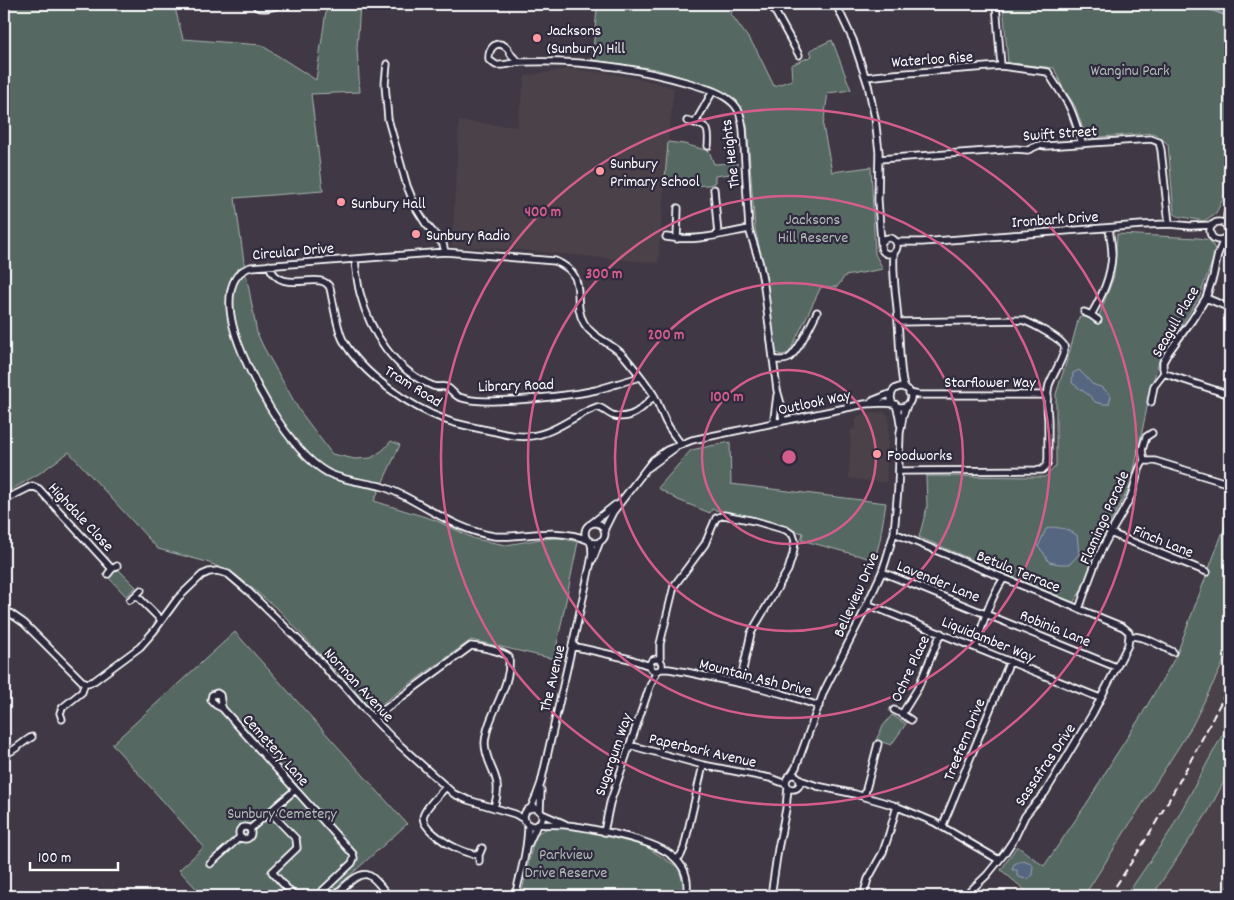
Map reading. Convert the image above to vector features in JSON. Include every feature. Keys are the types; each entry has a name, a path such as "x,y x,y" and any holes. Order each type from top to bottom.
{"street":[{"path":"256,4 260,8 268,8 283,4"},
{"path":"771,4 799,54"},
{"path":"996,4 1000,66"},
{"path":"837,5 853,40 866,78 875,118 879,159 878,200 881,248 890,259 894,274"},
{"name":"The Heights","path":"520,62 505,46 496,45 489,51 490,60 496,66 520,62 556,62 641,70 713,91 723,96 736,107 743,129 750,229 761,273 783,421"},
{"path":"387,64 385,84 388,119 407,186 416,208 426,224 443,244 445,252"},
{"name":"Waterloo Rise","path":"866,78 1000,66 1048,72 1074,115 1082,144"},
{"path":"696,123 713,91"},
{"path":"687,120 704,126 708,130 708,146"},
{"name":"Swift Street","path":"879,159 1016,149 1028,150 1039,145 1082,144 1151,138 1159,142 1161,150 1169,224"},
{"path":"714,189 718,235"},
{"path":"1230,205 1227,215 1229,232 1227,238 1219,240 1213,236 1210,230 1230,205"},
{"path":"677,239 678,208"},
{"path":"879,222 891,238 897,242 898,246 895,251 894,274 900,366 904,388 909,399 904,406 895,405 892,400 900,366"},
{"path":"1216,223 1223,222 1229,229"},
{"name":"Ironbark Drive","path":"1190,226 1216,223"},
{"name":"Ironbark Drive","path":"895,251 908,244 922,242 1169,224 1190,226 1204,230 1213,236"},
{"path":"1091,315 1101,298 1110,270 1112,254 1109,228"},
{"path":"666,237 698,239 750,229"},
{"name":"Seagull Place","path":"1151,402 1154,386 1164,373 1163,362 1206,298 1218,254 1218,244 1213,236"},
{"path":"881,243 884,239 891,238"},
{"name":"Seagull Place","path":"1218,254 1227,238"},
{"name":"Ironbark Drive","path":"897,242 922,242"},
{"path":"884,252 889,254 895,251"},
{"name":"Circular Drive","path":"589,540 558,532 506,537 484,534 451,522 387,488 345,480 328,473 314,464 291,438 271,409 245,359 232,323 230,298 232,286 237,276 245,268 269,265 445,252 555,261 562,264 576,279 580,314 585,325 590,331 620,352 654,396 668,426 681,444"},
{"name":"Library Road","path":"355,259 361,298 383,346 396,361 414,375 437,388 450,388 457,396 490,401 560,396 598,389 640,377"},
{"name":"Tram Road","path":"269,265 272,272 287,282 315,280 328,284 342,337 363,366 374,377 407,401 448,421 514,436 533,436 550,431 597,407 614,416 628,416 643,408 654,396"},
{"path":"1206,298 1230,308"},
{"path":"773,360 784,360 790,357 804,338 817,312"},
{"path":"1084,312 1098,320"},
{"path":"898,322 1022,320 1032,323 1064,344 1065,349 1064,356 1054,373 1049,387 1048,460 1047,466 1042,470 899,471"},
{"path":"1164,373 1230,395"},
{"path":"893,391 898,388 904,388"},
{"name":"The Heights","path":"774,423 777,390"},
{"name":"Outlook Way","path":"865,404 893,391"},
{"name":"Starflower Way","path":"909,399 919,395 1048,395"},
{"name":"Belleview Drive","path":"900,434 903,416 909,399"},
{"name":"Outlook Way","path":"604,530 613,512 644,470 681,444 691,440 865,404 884,403 895,405"},
{"name":"Belleview Drive","path":"771,896 786,809 788,781 796,767 824,691 882,572 894,533 900,434 899,416 895,405"},
{"name":"Flamingo Parade","path":"1079,609 1100,553 1131,497 1142,463 1142,450 1146,437 1152,433"},
{"path":"1142,463 1155,461 1230,484"},
{"name":"Highdale Close","path":"4,500 29,487 36,487 112,570"},
{"name":"Outlook Way","path":"591,524 626,495"},
{"name":"Sugargum Way","path":"604,832 610,803 656,665 674,586 705,544 716,518 724,515 786,530 794,536 796,541 788,570 751,633 740,683"},
{"path":"598,523 603,527 604,536 600,541 589,540 586,537 585,531 588,525 598,523"},
{"name":"Betula Terrace","path":"894,533 1123,627 1129,632 1129,636"},
{"name":"Finch Lane","path":"1110,533 1208,572"},
{"name":"The Avenue","path":"529,809 541,783 587,580 592,555 592,546 589,540"},
{"name":"The Avenue","path":"587,580 600,541"},
{"name":"Norman Avenue","path":"162,620 178,598 202,575 216,571 228,574 248,590 318,659 392,738 454,794 515,814 526,822"},
{"name":"Lavender Lane","path":"882,572 986,614"},
{"path":"976,648 986,614 1004,578"},
{"path":"130,600 141,590"},
{"path":"4,609 24,623 82,681 88,683 94,681 140,647 162,620 136,595"},
{"name":"Liquidamber Way","path":"867,604 1100,698"},
{"name":"Robinia Lane","path":"986,614 1116,667"},
{"name":"Ochre Place","path":"902,714 918,688 941,633"},
{"path":"1129,636 1146,638 1173,652"},
{"name":"Sassafras Drive","path":"965,896 987,875 999,860 1014,839 1025,816 1045,793 1070,754 1128,645 1129,636"},
{"path":"373,718 471,646 507,655 510,663 506,682 490,724 486,741 487,757 496,777 496,808"},
{"name":"Mountain Ash Drive","path":"572,646 669,669 740,683 783,694 818,706"},
{"name":"Treefern Drive","path":"942,827 1010,661"},
{"path":"62,720 60,713 62,708 82,692 85,682"},
{"name":"Cemetery Lane","path":"222,708 353,854 352,863 317,896"},
{"name":"Ochre Place","path":"894,710 911,720"},
{"path":"4,754 9,753 32,737"},
{"path":"864,797 878,744"},
{"name":"Paperbark Avenue","path":"629,745 703,765 788,781"},
{"name":"Belleview Drive","path":"786,809 800,778 798,768 800,756"},
{"path":"676,859 681,855 684,848 703,765"},
{"path":"817,786 797,788 788,781 796,775 817,786 897,806 934,822 999,860"},
{"name":"The Avenue","path":"541,783 541,812"},
{"path":"446,787 423,815 423,822 450,845 479,858 482,848"},
{"path":"210,864 240,837 248,838 251,835 250,829 295,790"},
{"path":"863,896 868,879 883,852 890,834 897,806"},
{"name":"Norman Avenue","path":"496,808 529,809"},
{"path":"515,896 526,852 528,836 524,816 529,809 538,808 541,812 567,825"},
{"path":"270,812 296,839 298,844 297,848 272,872 294,896"},
{"path":"526,852 542,819 541,812"},
{"path":"526,822 532,826 567,825 647,842 664,850 676,859 687,879 686,896"},
{"path":"334,896 360,874 369,874 389,896"},
{"path":"1228,896 1230,891"}],"shaded area":[{"name":"Sunbury Primary School","path":"568,69 607,73 674,88 658,263 522,250 452,246 459,121 517,127 525,76"},
{"path":"884,412 889,416 886,484 849,478 851,430 855,429 856,418 861,415"},
{"path":"1230,649 1230,721 1169,833 1126,896 1084,896 1192,726"},
{"path":"1230,770 1230,896 1152,896 1208,812"}],"green space":[{"path":"4,4 174,4 183,39 261,45 316,80 327,4 360,4 357,49 360,92 311,94 323,191 235,198 257,333 299,410 332,454 355,459 371,458 383,450 391,441 400,445 374,501 435,520 475,539 506,545 560,538 578,542 554,659 471,640 372,711 280,611 236,575 207,562 158,549 69,452 40,473 4,494"},
{"name":"Jacksons Hill Reserve","path":"570,4 742,4 732,11 731,14 756,49 774,86 792,80 791,65 812,56 810,50 832,40 851,90 828,93 823,126 832,172 871,167 875,254 883,269 845,276 837,287 821,287 789,353 782,355 776,353 765,271 755,229 747,125 740,107 727,94 709,86 656,69 592,60 597,9 570,6"},
{"name":"Wanginu Park","path":"1003,4 1230,4 1230,185 1216,213 1204,221 1177,216 1174,213 1168,144 1154,133 1087,138 1075,106 1062,86 1054,68 1008,63"},
{"path":"668,142 709,151 714,164 737,163 738,173 715,176 715,182 710,185 679,186 665,179"},
{"path":"1117,234 1210,240 1216,251 1199,298 1160,358 1151,388 1131,485 1105,532 1087,582 1073,603 919,537 927,507 926,476 1045,477 1056,466 1056,394 1079,317 1099,316 1114,276"},
{"path":"730,442 731,484 886,503 875,560 801,540 803,533 712,509 710,513 678,500 658,488 691,450"},
{"path":"1230,513 1230,649 1192,726 1084,896 1022,896 1026,891 1001,870 1017,846 1044,866 1089,800 1176,656"},
{"path":"118,569 136,587 126,596 108,577"},
{"name":"Sunbury Cemetery","path":"235,632 407,824 327,896 203,896 179,870 204,847 112,744"},
{"path":"892,715 906,724 891,745 876,740 883,726"},
{"path":"1230,721 1230,770 1208,812 1152,896 1126,896 1169,833"},
{"name":"Parkview Drive Reserve","path":"557,824 645,846 679,868 685,892 684,896 521,896 535,834"}],"water":[{"path":"1079,370 1092,384 1103,388 1111,396 1109,404 1095,402 1072,383 1073,373"},
{"path":"1053,527 1066,529 1077,535 1079,554 1070,564 1049,562 1038,547 1046,529"},
{"path":"1023,860 1031,863 1033,866 1032,875 1027,879 1017,876 1017,870 1012,870 1014,864"}],"waterway":[{"path":"1196,4 1230,17"}],"railway":[{"path":"1109,896 1143,845 1202,739 1230,684"}],"place":[{"name":"Jacksons (Sunbury) Hill","path":"537,38"},
{"name":"Sunbury Primary School","path":"600,171"},
{"name":"Sunbury Hall","path":"341,202"},
{"name":"Sunbury Radio","path":"416,234"},
{"name":"Foodworks","path":"877,454"}]}
